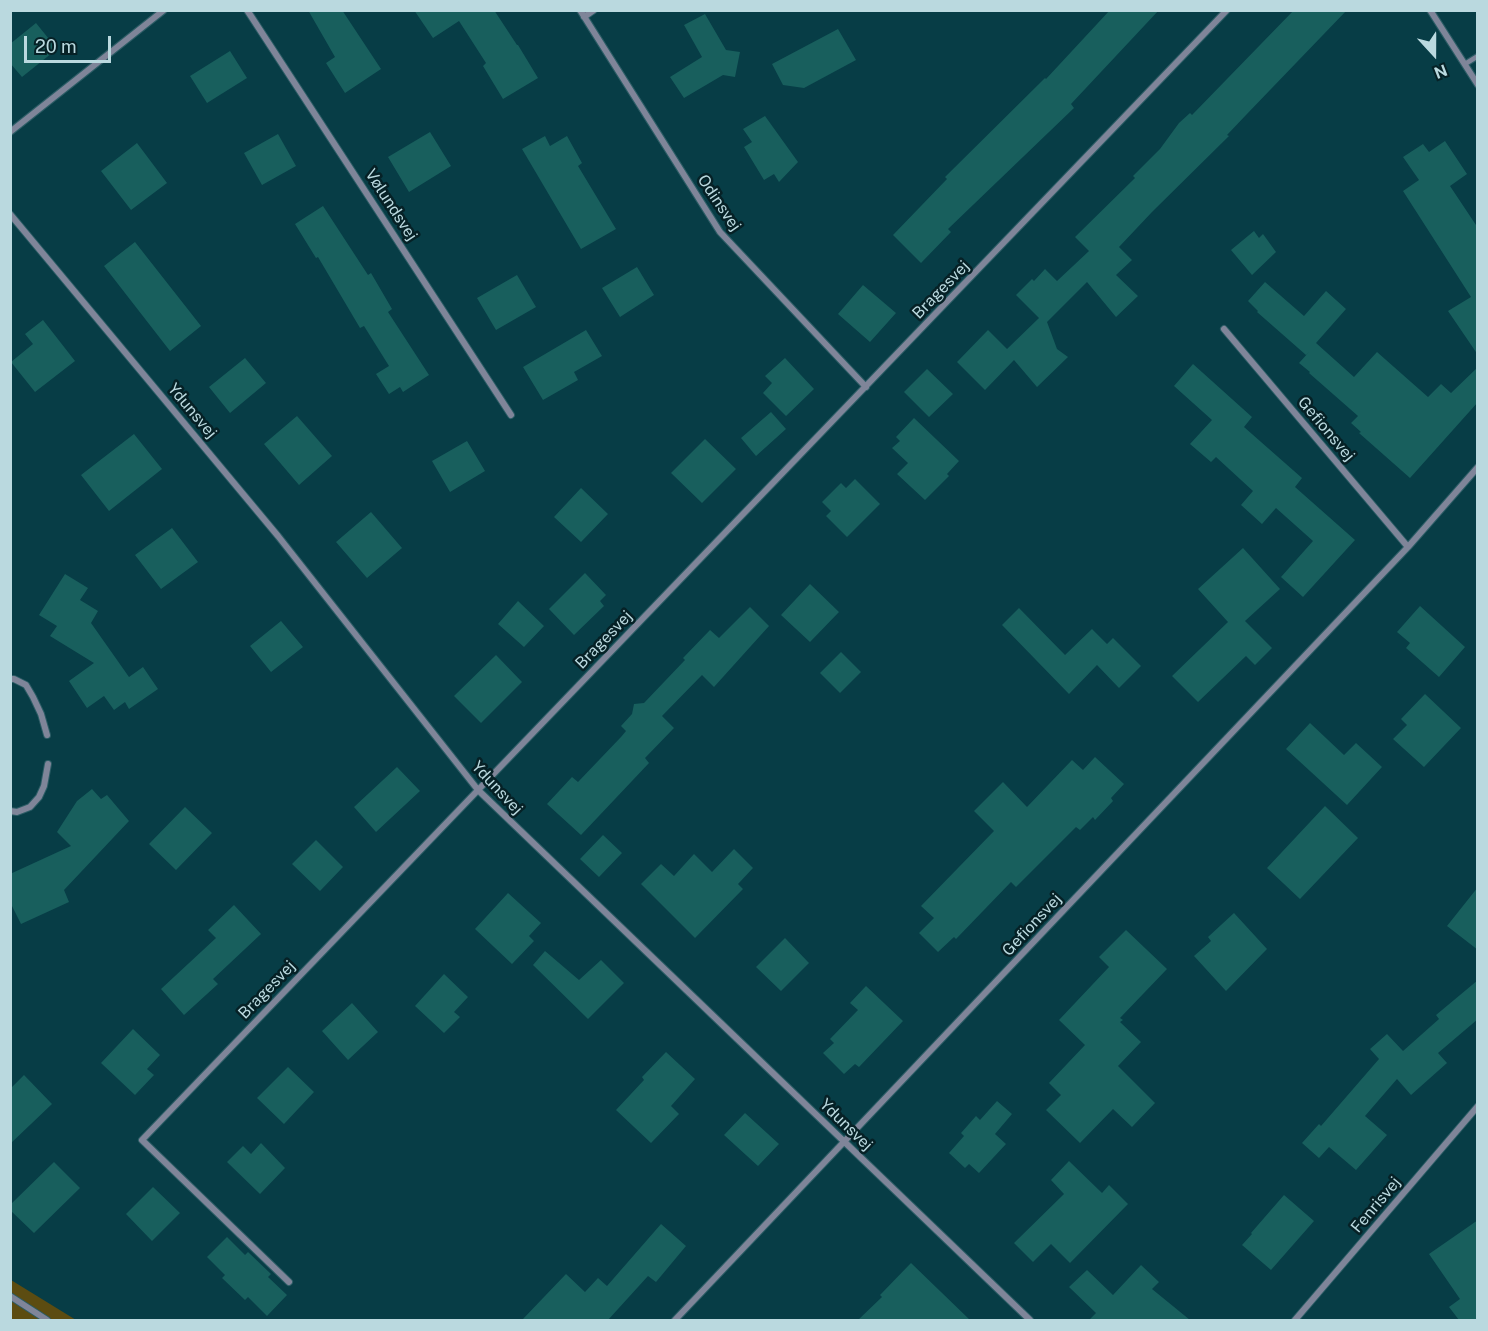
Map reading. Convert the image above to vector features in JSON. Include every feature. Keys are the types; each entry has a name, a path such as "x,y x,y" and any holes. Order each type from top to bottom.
{"street":[{"path":"10,132 164,10"},
{"name":"Vølundsvej","path":"247,10 511,415"},
{"name":"Odinsvej","path":"580,10 720,232 866,387"},
{"path":"584,17 594,10"},
{"name":"Bragesvej","path":"289,1282 142,1140 1227,10"},
{"path":"1430,10 1478,84"},
{"name":"Ydunsvej","path":"10,214 278,536 478,790 1030,1320"},
{"name":"Gefionsvej","path":"1224,329 1407,547"},
{"name":"Gefionsvej","path":"675,1320 1407,547 1478,466"},
{"path":"10,679 26,686 30,691 41,714 47,735"},
{"path":"10,811 17,812 30,807 39,797 44,786 48,764"},
{"name":"Fenrisvej","path":"1295,1320 1478,1106"},
{"path":"10,1296 47,1320"}],"lane":[{"path":"1465,64 1478,56"}],"shaded area":[{"path":"11,1280 76,1320 11,1320"}],"building":[{"path":"308,10 342,10 381,69 345,93 326,63 335,57"},
{"path":"414,10 494,10 538,78 503,99 483,66 486,63 459,21 433,38"},
{"path":"1110,10 1159,10 1071,104 1074,108 948,229 951,232 921,263 893,235 947,179 945,177 1046,79"},
{"path":"1294,10 1347,10 1227,135 1229,136 1119,247 1132,260 1116,275 1138,296 1116,317 1087,282 1047,322 1057,349 1068,357 1037,387 1014,360 985,390 957,362 988,330 1007,349 1039,318 1016,295 1045,269 1057,281 1089,251 1075,237 1135,178 1133,176 1160,149 1179,123 1190,113 1192,115"},
{"path":"705,14 726,50 740,52 735,77 723,75 684,98 670,77 702,57 684,25"},
{"path":"36,23 57,49 22,77 10,63 10,44"},
{"path":"838,29 856,60 804,88 783,85 772,64"},
{"path":"230,51 247,78 207,103 190,76"},
{"path":"765,116 798,162 779,182 774,174 764,180 744,147 752,142 743,129"},
{"path":"430,132 451,166 409,192 388,157"},
{"path":"278,134 296,166 262,185 244,153"},
{"path":"545,136 550,146 567,136 582,163 578,166 616,229 581,249 522,149"},
{"path":"1445,141 1467,174 1450,186 1478,228 1478,355 1448,311 1471,297 1403,191 1419,180 1403,157 1423,144 1429,152"},
{"path":"137,143 167,183 131,210 101,171"},
{"path":"323,206 368,275 371,273 392,309 388,312 429,375 403,392 400,387 389,394 376,374 389,366 364,326 360,328 318,257 316,258 295,224"},
{"path":"1254,231 1259,238 1263,234 1276,252 1252,275 1231,250"},
{"path":"135,242 201,326 170,351 104,266"},
{"path":"637,267 654,295 620,317 602,288"},
{"path":"517,275 536,307 496,330 477,298"},
{"path":"1265,282 1304,316 1326,291 1346,309 1316,343 1354,377 1377,352 1428,397 1441,384 1451,393 1478,367 1478,402 1410,478 1359,433 1361,432 1351,423 1358,416 1299,363 1309,352 1306,355 1257,312 1248,301"},
{"path":"863,285 896,313 870,342 838,314"},
{"path":"43,320 75,361 35,392 11,362 33,344 25,334"},
{"path":"586,330 602,356 574,372 578,380 543,400 523,367"},
{"path":"245,358 266,383 230,413 209,387"},
{"path":"785,358 814,389 786,416 763,393 772,383 765,376"},
{"path":"1193,364 1252,417 1244,427 1302,478 1295,487 1355,540 1303,597 1281,577 1313,541 1276,508 1262,524 1241,505 1253,491 1216,457 1211,462 1190,444 1212,420 1174,386"},
{"path":"927,369 953,394 929,417 904,392"},
{"path":"771,412 786,429 756,456 741,438"},
{"path":"297,416 332,456 299,485 264,444"},
{"path":"914,418 959,461 947,474 949,476 925,500 897,474 908,463 892,448 900,441 896,437"},
{"path":"134,434 162,469 109,511 81,475"},
{"path":"705,439 736,469 702,503 671,473"},
{"path":"467,441 485,471 450,492 432,461"},
{"path":"855,479 880,504 847,537 826,516 831,511 822,502 841,483 846,488"},
{"path":"581,488 608,514 581,542 554,517"},
{"path":"371,512 402,548 367,578 336,542"},
{"path":"172,528 198,562 161,589 135,555"},
{"path":"1243,548 1280,589 1245,621 1272,648 1255,665 1246,656 1198,702 1172,676 1228,622 1198,589"},
{"path":"585,573 606,595 600,601 604,606 574,635 549,609"},
{"path":"65,574 88,588 80,600 98,611 91,623 129,677 143,667 158,689 129,709 125,702 114,710 104,696 87,708 69,681 94,663 50,636 57,626 39,615"},
{"path":"810,584 839,612 810,642 781,615"},
{"path":"518,601 544,626 524,647 498,624"},
{"path":"1420,606 1465,647 1439,677 1406,648 1410,643 1397,632"},
{"path":"750,607 769,626 714,687 702,675 662,716 674,728 645,758 649,763 581,835 547,804 572,777 578,782 621,737 626,731 621,726 632,714 634,704 644,703 710,630 719,638"},
{"path":"1019,608 1065,655 1092,629 1107,644 1113,638 1141,666 1119,688 1097,665 1069,694 1002,625"},
{"path":"281,621 303,647 271,672 250,646"},
{"path":"841,652 861,672 840,693 820,673"},
{"path":"496,655 522,682 481,723 454,696"},
{"path":"1425,694 1461,728 1424,767 1393,739 1407,725 1401,719"},
{"path":"1310,723 1344,755 1356,743 1382,767 1347,805 1286,749"},
{"path":"1095,757 1124,784 1111,798 1113,801 1095,820 1093,817 1080,830 1076,827 1016,887 1011,882 956,939 954,937 938,952 919,933 934,918 921,906 994,831 974,811 1003,782 1027,807 1072,760 1083,770"},
{"path":"397,767 420,791 376,832 354,807"},
{"path":"92,789 101,799 107,795 129,821 64,890 69,902 21,924 10,902 10,874 71,846 57,832 77,801"},
{"path":"1325,806 1358,838 1300,899 1267,868"},
{"path":"185,807 212,833 176,870 149,844"},
{"path":"603,835 622,853 599,877 580,859"},
{"path":"316,840 343,867 320,891 292,864"},
{"path":"734,849 753,868 738,884 743,889 695,938 641,884 661,864 674,876 694,854 712,872"},
{"path":"1478,887 1478,950 1447,926"},
{"path":"508,893 541,923 529,936 534,941 512,964 475,929"},
{"path":"234,905 261,934 213,979 218,984 184,1015 161,989 216,938 208,930"},
{"path":"1234,913 1267,949 1226,991 1194,956 1211,941 1208,937"},
{"path":"1126,930 1167,969 1120,1018 1123,1020 1120,1022 1141,1042 1118,1066 1155,1103 1132,1127 1113,1109 1080,1143 1046,1110 1061,1095 1049,1083 1085,1045 1059,1020 1109,967 1099,957"},
{"path":"785,938 809,963 781,991 756,967"},
{"path":"545,951 579,980 601,960 624,983 588,1019 533,965"},
{"path":"444,974 468,997 454,1012 460,1017 444,1033 415,1006"},
{"path":"1478,980 1478,1019 1438,1053 1447,1063 1411,1095 1397,1079 1365,1116 1387,1135 1356,1170 1329,1147 1319,1158 1302,1143 1319,1124 1321,1126 1379,1059 1370,1049 1387,1034 1403,1051 1439,1019 1436,1015"},
{"path":"866,986 903,1021 859,1067 855,1064 844,1074 823,1053 834,1043 830,1039 858,1010 850,1003"},
{"path":"352,1003 378,1032 348,1060 322,1031"},
{"path":"133,1029 160,1055 147,1069 154,1075 135,1095 101,1063"},
{"path":"666,1052 695,1079 671,1106 679,1114 651,1143 616,1110 644,1080 642,1077"},
{"path":"288,1067 314,1092 284,1124 257,1098"},
{"path":"24,1075 52,1104 10,1144 10,1089"},
{"path":"997,1101 1012,1114 995,1134 1006,1144 979,1173 969,1164 965,1168 949,1153 964,1136 961,1133 976,1116 980,1120"},
{"path":"745,1113 779,1144 758,1166 724,1135"},
{"path":"261,1143 285,1168 260,1194 227,1162 243,1146 251,1154"},
{"path":"1069,1161 1102,1193 1109,1185 1128,1204 1070,1263 1051,1244 1033,1262 1014,1243 1064,1194 1051,1180"},
{"path":"54,1162 80,1188 34,1233 10,1210 10,1205"},
{"path":"153,1187 180,1213 152,1241 126,1214"},
{"path":"1284,1195 1314,1221 1271,1270 1242,1245"},
{"path":"1478,1220 1478,1320 1459,1320 1449,1307 1460,1299 1429,1254"},
{"path":"661,1224 686,1246 656,1282 648,1276 608,1320 522,1320 566,1274 585,1292 598,1278 607,1286"},
{"path":"227,1237 245,1255 248,1252 271,1274 268,1277 287,1295 267,1316 248,1297 245,1300 222,1278 225,1275 207,1257"},
{"path":"911,1263 970,1320 858,1320 882,1297 880,1295"},
{"path":"1141,1265 1159,1282 1152,1289 1190,1320 1089,1320 1096,1313 1069,1287 1087,1270 1113,1295"}]}
